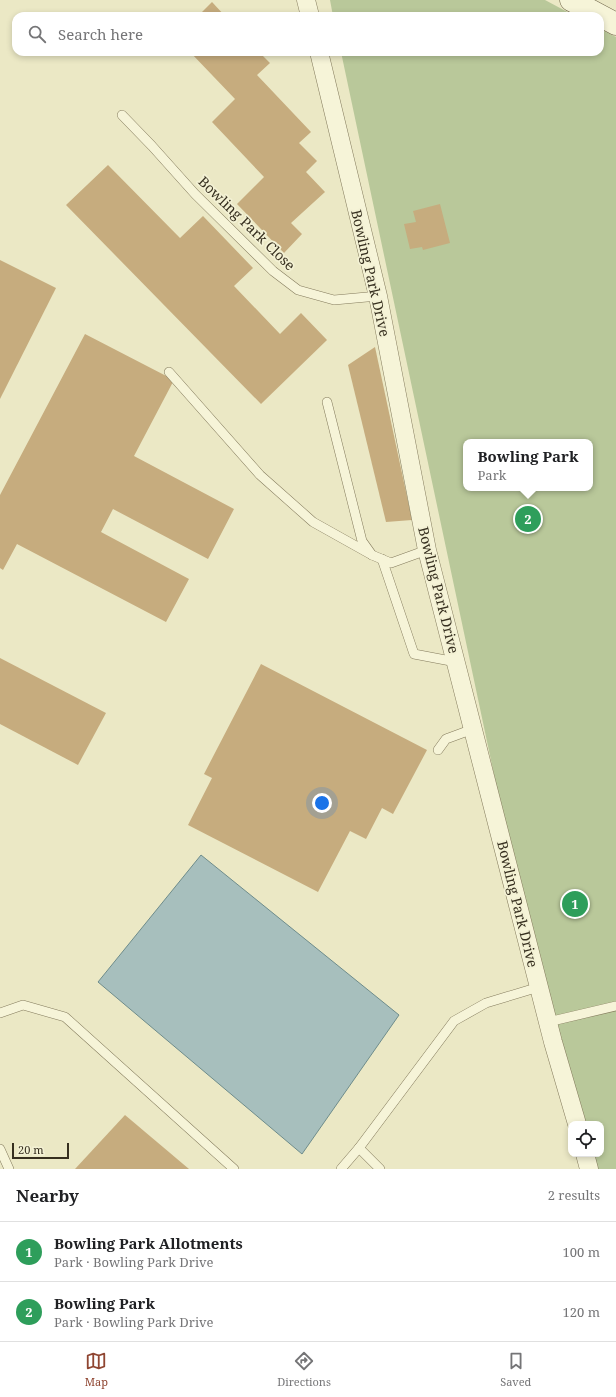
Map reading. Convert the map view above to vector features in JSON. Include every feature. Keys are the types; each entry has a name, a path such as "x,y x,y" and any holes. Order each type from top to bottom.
{"street":[{"path":"306,0 309,12"},
{"path":"580,2 596,12"},
{"path":"604,17 616,24"},
{"name":"Bowling Park Drive","path":"320,56 378,296 427,550 548,1022 575,1121"},
{"path":"586,1157 589,1169"}],"lane":[{"name":"Bowling Park Close","path":"122,115 200,200 273,271 298,290 334,300 378,296"},
{"path":"169,372 260,474 313,522 372,555 391,563 427,550"},
{"path":"327,402 362,541 372,555"},
{"path":"382,559 414,654 456,662"},
{"path":"438,750 446,739 473,729"},
{"path":"341,1169 454,1021 486,1003 539,987"},
{"path":"0,1013 23,1005 65,1017 234,1169"},
{"path":"548,1022 616,1006"},
{"path":"358,1148 380,1169"},
{"path":"0,1149 9,1169"}],"green space":[{"path":"330,0 545,0 568,12 332,12"},
{"path":"604,31 616,37 616,1169 589,1169 586,1157 604,1157 604,1121 576,1121 539,987 342,56 604,56"}],"water":[{"path":"201,855 399,1015 302,1154 98,982"}],"building":[{"path":"212,2 221,12 202,12"},
{"path":"194,56 263,56 270,63 257,75 311,132 299,143 317,161 306,172 325,192 291,223 302,234 284,253 237,204 264,177 212,122 235,99"},
{"path":"108,165 180,238 203,216 253,268 234,286 280,334 301,313 327,340 261,404 66,205"},
{"path":"440,204 450,243 423,250 422,247 410,249 404,224 416,222 413,211"},
{"path":"0,260 56,288 0,399"},
{"path":"85,334 174,380 134,456 234,509 208,559 113,509 101,532 189,579 166,622 17,544 3,570 0,568 0,495"},
{"path":"375,347 412,520 386,522 348,365"},
{"path":"0,658 106,713 78,765 0,724"},
{"path":"261,664 427,750 393,814 382,808 366,839 350,831 318,892 188,825 212,778 204,774"},
{"path":"125,1115 189,1169 75,1169"}],"place":[{"name":"Bowling Park","path":"528,519"},
{"name":"Bowling Park Allotments","path":"575,904"}]}
